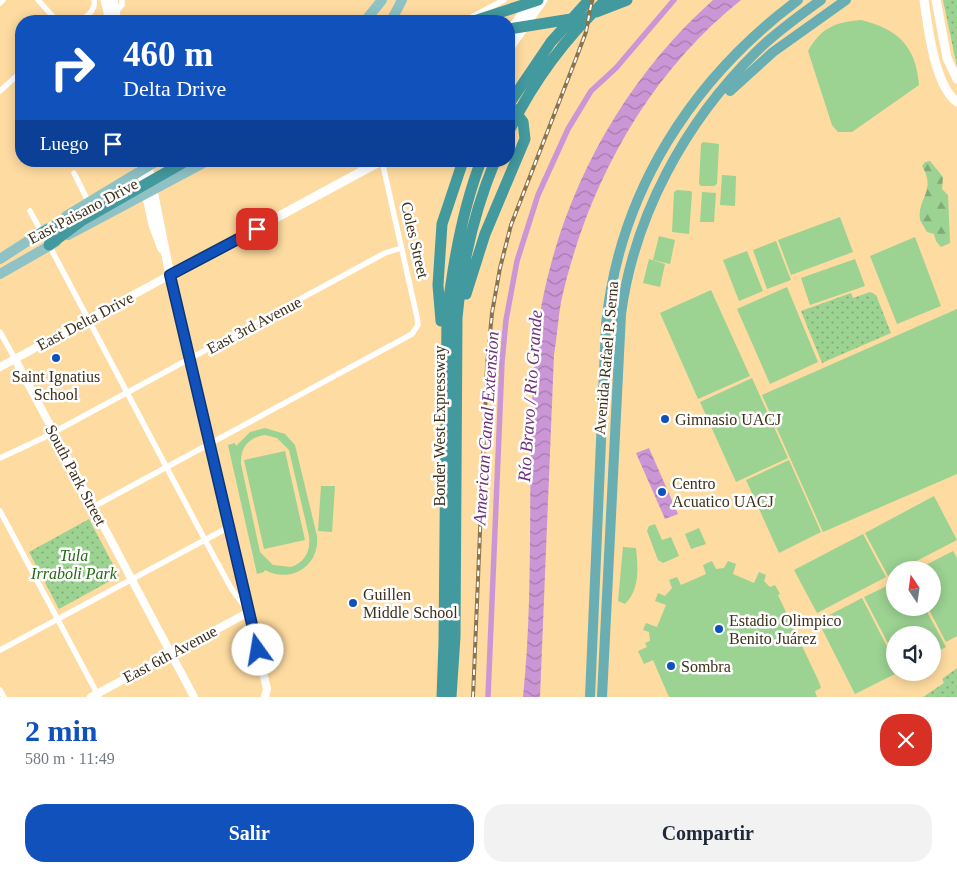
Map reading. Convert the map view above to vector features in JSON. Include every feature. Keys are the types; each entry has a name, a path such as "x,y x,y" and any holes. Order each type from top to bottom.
{"highway":[{"path":"485,15 538,0"},
{"path":"515,95 551,42 589,0"},
{"path":"515,120 553,60 575,32 606,0"},
{"path":"515,30 578,17 626,0"},
{"name":"Avenida Rafael P. Serna","path":"590,697 606,325 611,288 625,235 654,163 682,117 740,48 798,0"},
{"name":"Avenida Rafael P. Serna","path":"602,697 615,415 624,294 636,248 666,171 711,105 756,52 821,0"},
{"path":"711,105 773,52 846,0"},
{"path":"515,112 523,122 525,139 515,164"},
{"path":"42,233 163,167"},
{"path":"48,246 81,221 176,167"},
{"path":"449,366 438,285 439,250 447,204 461,167"},
{"path":"451,697 447,315 453,268 463,217 479,167"},
{"name":"Border West Expressway","path":"449,366 456,339 466,250 477,210 493,167"},
{"path":"456,339 472,269 514,167"},
{"path":"442,697 449,605"}],"main road":[{"path":"105,0 110,15"},
{"path":"112,15 113,0"},
{"path":"373,15 382,0"},
{"path":"515,23 533,0"},
{"path":"515,40 542,0"},
{"path":"924,0 933,57 955,100 957,109"},
{"path":"936,0 947,58 957,79"},
{"path":"394,15 401,1"},
{"path":"400,15 401,1"},
{"path":"141,167 170,275 371,167"},
{"path":"148,167 157,224"},
{"name":"East Paisano Drive","path":"0,259 88,201 148,167"},
{"name":"East Paisano Drive","path":"0,274 195,167"}],"street":[{"path":"0,3 3,0"},
{"path":"38,0 52,15"},
{"path":"88,15 95,6 94,0"},
{"path":"479,15 504,0"},
{"path":"115,15 122,2"},
{"path":"0,91 15,77"},
{"name":"Coles Street","path":"211,443 412,334 418,325 383,167"},
{"path":"74,173 88,201"},
{"path":"30,211 42,233"},
{"path":"48,246 231,588 249,612"},
{"name":"East 3rd Avenue","path":"0,458 53,432 385,254 401,248"},
{"path":"170,275 211,443 266,696"},
{"name":"East Delta Drive","path":"0,367 170,275"},
{"name":"South Park Street","path":"0,332 194,697"},
{"path":"93,507 211,443"},
{"path":"0,511 96,696"},
{"path":"0,650 229,527"},
{"name":"East 6th Avenue","path":"96,696 249,612"},
{"path":"0,690 4,697"}],"green space":[{"path":"943,0 957,0 957,67"},
{"path":"861,20 885,28 903,41 914,60 919,85 852,132 838,132 832,125 808,51 818,37 830,28 844,22"},
{"path":"703,142 719,144 717,184 714,186 701,186 699,184 701,144"},
{"path":"930,161 943,177 942,189 948,195 950,243 941,247 936,241 934,234 927,232 920,220 921,206 928,182 922,166 925,162"},
{"path":"722,175 736,176 735,206 720,205"},
{"path":"677,190 691,191 692,193 689,234 672,232 674,192"},
{"path":"702,192 716,193 714,222 700,222"},
{"path":"840,217 853,252 791,275 778,240"},
{"path":"659,236 675,240 670,264 653,260"},
{"path":"915,237 941,306 897,324 870,256"},
{"path":"776,241 791,280 767,289 753,250"},
{"path":"747,251 763,291 739,301 723,260"},
{"path":"649,259 665,264 660,287 643,283"},
{"path":"855,259 865,286 810,305 801,278"},
{"path":"787,287 818,362 770,384 737,309"},
{"path":"711,290 750,376 698,399 660,313"},
{"path":"870,292 876,295 891,333 822,363 801,311 851,293 853,298"},
{"path":"957,309 957,474 823,532 762,395"},
{"path":"752,378 788,458 736,482 700,402"},
{"path":"265,428 285,434 295,445 317,536 317,547 309,564 302,570 294,573 285,575 275,574 265,570 257,574 228,445 235,443 236,446 250,432","holes":["265,435 277,438 289,450 309,536 309,546 306,555 300,562 291,567 273,565 260,552 241,464 244,448 254,438"]},
{"path":"285,451 305,540 264,549 244,460"},
{"path":"789,460 821,532 779,553 746,480"},
{"path":"321,486 335,486 332,532 318,531"},
{"path":"934,496 957,540 916,561 886,561 886,572 865,533"},
{"name":"Tula Irraboli Park","path":"89,519 119,576 59,609 29,552"},
{"path":"655,524 662,540 671,537 679,556 663,563 658,560 647,531 649,526"},
{"path":"699,528 706,544 691,549 685,534"},
{"path":"863,534 886,577 817,613 794,570"},
{"path":"623,547 636,548 637,563 636,585 625,604 618,601"},
{"path":"953,551 957,558 957,636 946,642 941,633 941,626 938,626 932,616 941,616 941,561 934,561"},
{"name":"Estadio Olimpico Benito Juárez","path":"712,561 716,569 724,568 728,561 736,564 733,574 754,583 759,572 766,575 764,581 770,587 775,585 819,682 821,688 815,691 817,697 669,697 653,660 644,664 638,651 647,647 645,643 650,641 649,632 643,630 646,623 657,627 666,605 655,601 658,593 665,596 672,588 669,580 677,577 681,585 706,574 703,565"},
{"path":"886,586 886,616 929,616 935,626 886,626 886,640 864,597"},
{"path":"862,598 886,645 886,678 855,694 818,621"},
{"path":"941,638 946,647 941,650"},
{"path":"957,668 957,697 923,697 944,683 942,679"}],"water":[{"path":"713,0 741,0 707,30 677,62 650,98 626,135 605,175 587,216 572,259 561,302 554,355 540,697 523,697 529,611 532,396 535,353 542,303 554,254 570,206 591,160 616,115 645,74 677,35"},
{"path":"649,448 678,514 665,519 636,453"}],"waterway":[{"name":"American Canal Extension","path":"488,697 502,362 506,320 517,261 538,195 568,129 591,91 616,68 674,0"}],"railway":[{"path":"473,697 487,366 492,313 500,268 511,225 586,32 592,0"}],"place":[{"name":"Saint Ignatius School","path":"56,358"},
{"name":"Gimnasio UACJ","path":"665,419"},
{"name":"Centro Acuatico UACJ","path":"662,492"},
{"name":"Guillen Middle School","path":"353,603"},
{"name":"Estadio Olimpico Benito Juárez","path":"719,629"},
{"name":"Sombra","path":"671,666"}],"route":[{"path":"257,229 170,275 211,443 258,650"}],"water label":[{"name":"Río Bravo / Rio Grande","path":"530,396"}]}
